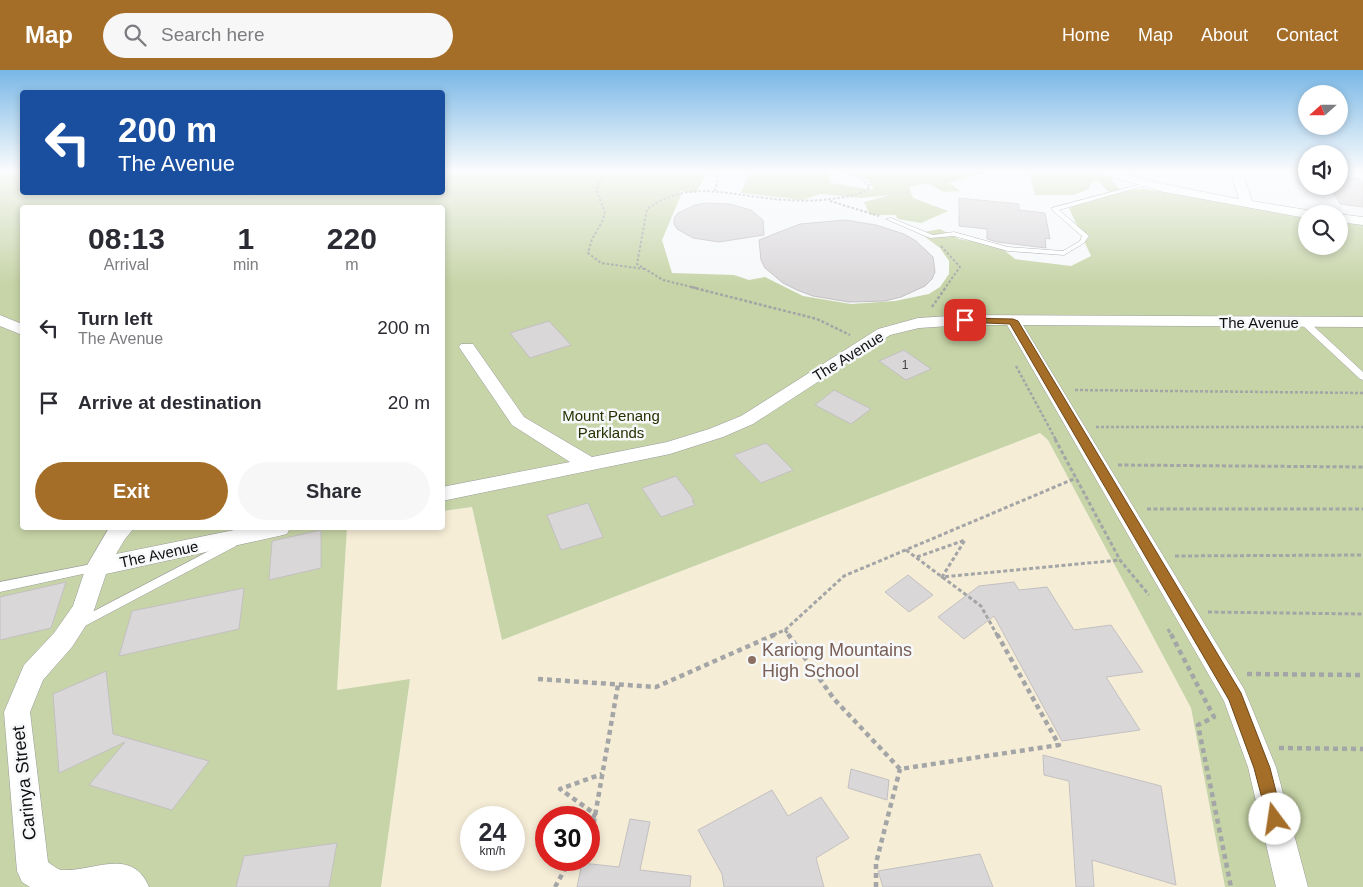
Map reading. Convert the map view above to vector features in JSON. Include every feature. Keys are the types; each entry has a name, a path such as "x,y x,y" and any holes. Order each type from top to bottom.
{"street":[{"path":"1272,208 1298,212"},
{"path":"1348,220 1363,222"},
{"path":"0,320 20,329"},
{"name":"The Avenue","path":"445,493 670,448 716,433 747,420 884,332 918,323 938,321 1363,322"},
{"path":"1013,321 1152,556 1175,618 1222,674 1235,697 1262,768 1292,887"},
{"path":"467,346 518,421 590,465"},
{"name":"Carinya Street","path":"120,530 116,533 97,567 84,609 63,640 33,673 17,712 33,871 56,886 123,879 133,887"},
{"name":"The Avenue","path":"97,567 269,530"}],"lane":[{"path":"889,219 932,236 954,234 1008,249 1064,253 1082,242 1086,236 1054,209 1057,208"},
{"path":"1304,322 1363,377"},
{"path":"71,628 248,534"},
{"path":"0,587 97,567"}],"path":[{"path":"603,208 605,212 602,222 592,239 588,253 601,263 646,269"},
{"path":"647,208 637,264 663,280 817,319 866,342"},
{"path":"854,208 889,219"},
{"path":"918,323 940,298 960,267 932,236"},
{"path":"1016,365 1120,560 1153,599"},
{"path":"1055,392 1363,393"},
{"path":"1076,427 1363,427"},
{"path":"1098,464 1363,466"},
{"path":"538,679 656,687 785,630 844,576 1076,478"},
{"path":"1124,509 1363,509"},
{"path":"916,557 965,540 942,577"},
{"path":"900,769 1059,745 981,606 906,550"},
{"path":"1152,556 1363,555"},
{"path":"942,577 1120,560"},
{"path":"1231,887 1198,725 1214,717 1175,618 1363,614"},
{"path":"785,630 834,699 900,769"},
{"path":"1222,674 1363,675"},
{"path":"597,806 618,685"},
{"path":"1254,748 1363,748"},
{"path":"876,887 876,863 900,769"},
{"path":"584,806 560,789 603,773"},
{"path":"555,887 564,871"}],"shaded area":[{"name":"Kariong Mountains High School","path":"1040,433 1048,440 1191,708 1225,887 381,887 410,680 337,690 347,530 445,530 445,511 472,507 502,640"}],"green space":[{"name":"Mount Penang Parklands","path":"0,208 20,208 20,530 347,530 337,690 410,679 381,887 0,887"},
{"name":"Mount Penang Parklands","path":"445,208 675,208 662,240 672,273 734,275 749,280 765,277 803,296 851,304 895,301 929,294 940,287 949,274 949,261 940,248 920,233 940,229 959,239 999,246 1015,259 1071,266 1091,256 1069,208 1268,208 1298,213 1298,255 1348,255 1348,220 1363,223 1363,887 1225,887 1191,708 1048,440 1040,433 502,640 472,507 445,511"},
{"path":"867,208 940,208 948,211 921,223 898,219 895,215 870,215"}],"building":[{"path":"688,208 744,208 751,210 763,220 764,235 719,242 693,238 677,229 674,224 674,218 678,213"},
{"path":"959,208 1019,208 1019,210 1045,213 1050,239 1045,238 1046,248 997,242 987,239 987,229 959,226"},
{"path":"845,220 876,225 904,234 916,241 933,257 935,272 932,279 925,286 901,297 885,301 849,302 813,296 797,290 783,283 765,268 761,260 759,240 800,224"},
{"path":"549,321 571,345 530,358 510,333"},
{"path":"904,350 931,369 906,380 879,361"},
{"path":"834,390 871,409 851,424 815,405"},
{"path":"766,443 793,470 761,483 734,455"},
{"path":"676,476 694,500 692,501 695,505 661,517 642,488"},
{"path":"588,503 603,537 561,550 547,515"},
{"path":"321,530 321,568 269,580 272,541"},
{"path":"908,575 933,595 909,612 885,592"},
{"path":"66,582 51,628 0,640 0,597"},
{"path":"1014,582 1019,590 1047,587 1074,630 1111,625 1143,672 1106,677 1140,730 1062,741 994,616 964,639 938,617 979,586"},
{"path":"244,588 239,629 119,656 132,611"},
{"path":"106,671 113,734 209,761 172,810 89,785 125,742 59,773 53,694"},
{"path":"1043,755 1161,786 1176,885 1092,860 1094,887 1076,887 1069,781 1044,775"},
{"path":"851,769 889,780 887,800 848,788"},
{"path":"772,790 788,816 821,797 849,838 816,858 824,887 724,887 722,874 698,830"},
{"path":"630,819 650,822 640,870 691,876 690,887 577,887 580,871 600,871 600,865 619,867"},
{"path":"337,843 329,887 236,887 244,856"},
{"path":"980,854 993,887 883,887 878,871"}],"place":[{"name":"Kariong Mountains High School","path":"752,660"}],"route":[{"path":"965,320 1013,321 1235,697 1262,768 1275,819"}]}
